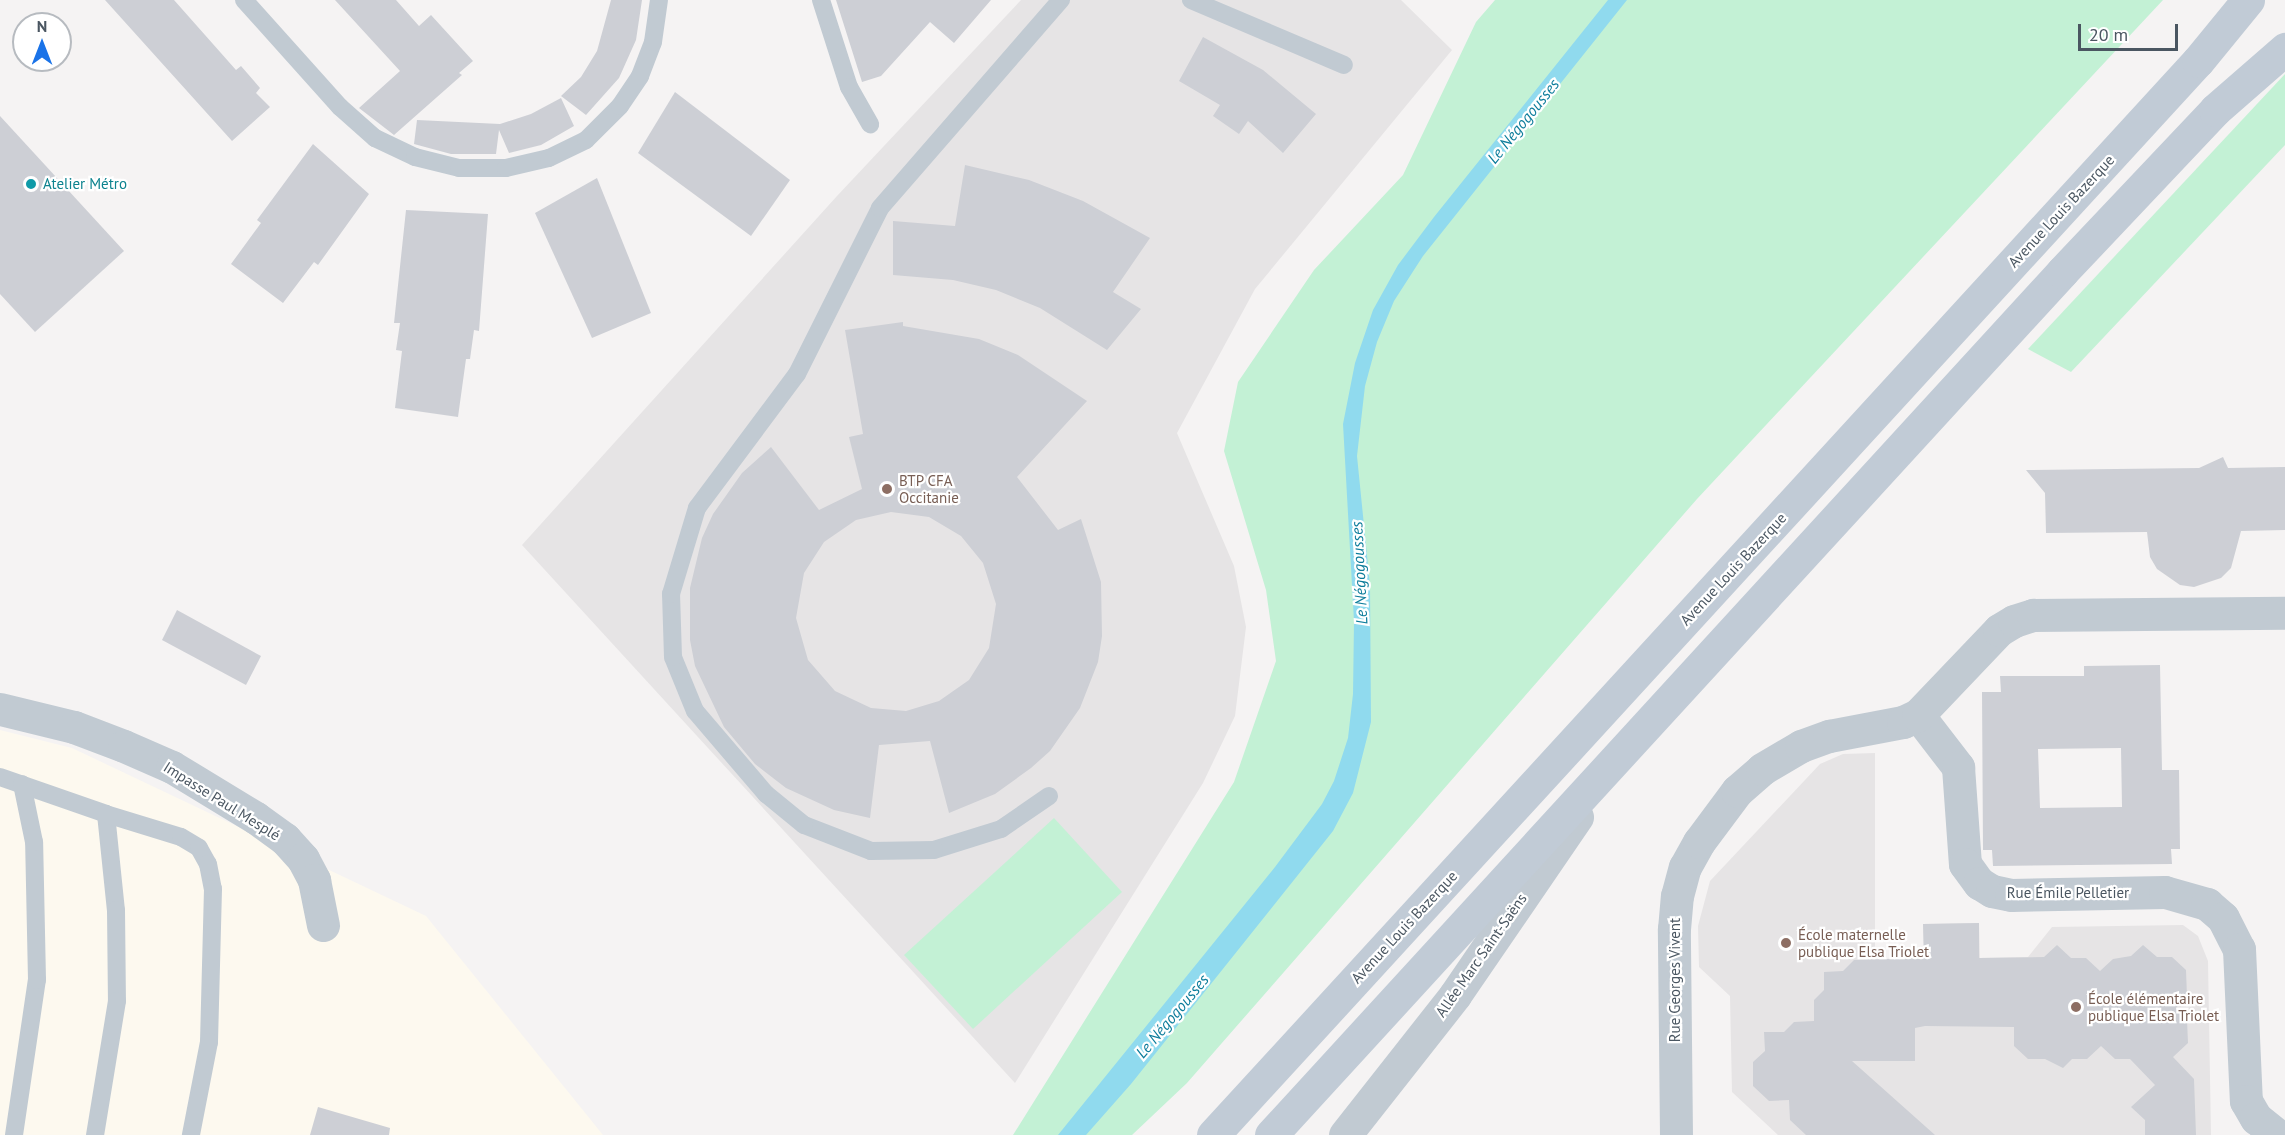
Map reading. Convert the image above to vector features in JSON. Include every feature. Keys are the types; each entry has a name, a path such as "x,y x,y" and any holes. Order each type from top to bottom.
{"main road":[{"name":"Avenue Louis Bazerque","path":"1213,1135 2190,70 2248,0"},
{"path":"1271,1135 1610,769 2078,255 2215,110 2285,49"}],"street":[{"path":"1918,715 1999,630 2033,615 2285,613"},
{"name":"Impasse Paul Mesplé","path":"0,709 74,727 124,746 172,767 256,818 285,839 303,859 314,880 323,925"},
{"name":"Rue Émile Pelletier","path":"1918,715 1958,767 1965,864 1979,883 1992,891 2011,895 2165,892 2207,904 2223,918 2239,949 2243,1085 2246,1101 2257,1129"},
{"name":"Rue Georges Vivent","path":"1676,1135 1674,929 1685,867 1699,842 1737,791 1780,758 1829,736 1903,722 1918,715"},
{"name":"Allée Marc Saint-Saëns","path":"1345,1135 1455,995 1610,769"}],"lane":[{"path":"244,0 340,107 375,138 415,157 459,168 517,166 549,159 586,140 620,106 640,76 653,42 659,0"},
{"path":"821,0 849,87 870,124"},
{"path":"1049,796 1001,829 934,850 871,851 804,825 766,794 695,711 673,657 671,594 697,508 797,374 880,208 1061,0"},
{"path":"1191,0 1344,65"},
{"path":"0,777 181,837 199,848 208,864 213,889 209,1042 191,1135"},
{"path":"14,1135 37,980 34,842 22,784"},
{"path":"95,1135 117,1001 116,910 106,814"}],"shaded area":[{"name":"BTP CFA Occitanie","path":"1021,0 1401,0 1452,50 1255,289 1177,433 1234,566 1246,627 1235,716 1203,783 1015,1083 522,545 837,196"},
{"path":"0,730 72,748 426,916 603,1135 0,1135"},
{"name":"École maternelle publique Elsa Triolet","path":"1875,753 1875,959 1924,958 1923,924 1979,923 1980,958 2028,957 2052,927 2183,925 2198,936 2208,961 2211,1135 1778,1135 1732,1092 1730,996 1699,967 1698,926 1710,881 1820,764 1843,754"}],"green space":[{"path":"1495,0 2163,0 1697,499 1187,1083 1132,1135 1013,1135 1234,782 1276,661 1266,590 1224,451 1238,382 1314,270 1403,175 1476,22"},
{"path":"2285,74 2285,145 2071,372 2028,349"},
{"path":"1054,818 1122,892 973,1029 904,955"}],"water":[{"name":"Le Négogousses","path":"1608,0 1627,0 1423,256 1394,301 1377,342 1365,386 1357,456 1370,585 1371,722 1353,793 1333,831 1131,1084 1086,1135 1058,1135 1275,867 1322,804 1334,781 1348,738 1353,694 1354,621 1343,424 1355,363 1373,310 1398,265 1434,217"}],"building":[{"path":"105,0 174,0 236,70 241,66 260,88 256,93 270,107 232,141"},
{"path":"335,0 396,0 419,26 431,15 473,61 459,73 462,75 394,135 359,108 400,71"},
{"path":"611,0 642,0 636,40 619,78 586,115 561,96 581,77 597,51"},
{"path":"836,0 991,0 954,43 930,22 881,76 862,82"},
{"path":"1203,37 1263,70 1316,114 1283,153 1248,121 1239,134 1213,116 1220,105 1179,81"},
{"path":"675,92 790,180 751,236 638,153"},
{"path":"561,98 574,126 541,145 509,153 499,130 496,154 451,154 414,144 417,120 500,124 531,114"},
{"name":"Atelier Métro","path":"0,116 124,251 35,332 0,294"},
{"path":"313,144 369,194 318,265 314,262 283,303 231,264 261,223 257,220"},
{"path":"965,165 1029,180 1083,201 1150,238 1113,292 1141,309 1107,350 1040,308 996,290 953,280 893,275 893,221 955,226"},
{"path":"597,178 651,313 592,338 535,213"},
{"path":"406,210 488,214 479,331 474,330 470,359 466,359 458,417 395,408 402,351 396,350 400,323 394,323"},
{"path":"903,322 903,326 979,339 1018,355 1087,401 1017,477 1058,530 1081,519 1101,582 1102,636 1098,662 1080,708 1050,751 995,794 949,813 930,741 879,745 870,818 834,810 786,788 755,764 724,727 695,666 690,640 690,588 702,538 713,514 742,473 771,447 819,510 862,489 849,437 863,434 845,330","holes":["891,512 929,517 961,536 983,563 996,604 989,648 969,680 939,701 906,711 871,708 835,691 808,660 796,618 804,573 824,542 856,520"]},
{"path":"2223,457 2228,468 2285,467 2285,530 2241,531 2231,568 2221,578 2194,587 2180,585 2157,569 2150,557 2147,532 2046,533 2045,493 2026,470 2199,468"},
{"path":"177,610 261,656 246,685 162,640"},
{"path":"2160,665 2162,770 2179,770 2180,849 2171,849 2172,864 1993,866 1992,850 1983,850 1982,692 2001,692 2000,676 2084,676 2084,666","holes":["2121,748 2122,807 2040,808 2038,749"]},
{"path":"1979,923 1979,958 2044,957 2057,945 2071,958 2086,958 2100,971 2113,959 2131,956 2143,945 2157,957 2172,957 2186,970 2187,997 2176,1008 2187,1020 2188,1043 2173,1057 2194,1079 2196,1135 2145,1135 2145,1120 2131,1107 2155,1085 2130,1059 2115,1059 2101,1046 2087,1059 2072,1059 2063,1068 2045,1059 2028,1059 2014,1046 2014,1027 1925,1026 1915,1028 1915,1061 1852,1061 1935,1135 1806,1135 1790,1120 1789,1100 1769,1101 1753,1086 1753,1062 1765,1051 1764,1032 1784,1032 1794,1022 1814,1021 1814,1000 1824,990 1824,972 1843,971 1854,960 1924,958 1923,924"},
{"path":"318,1107 390,1128 389,1135 310,1135"}],"place":[{"name":"Atelier Métro","path":"31,184"},
{"name":"BTP CFA Occitanie","path":"887,489"},
{"name":"École maternelle publique Elsa Triolet","path":"1786,943"},
{"name":"École élémentaire publique Elsa Triolet","path":"2076,1007"}]}
